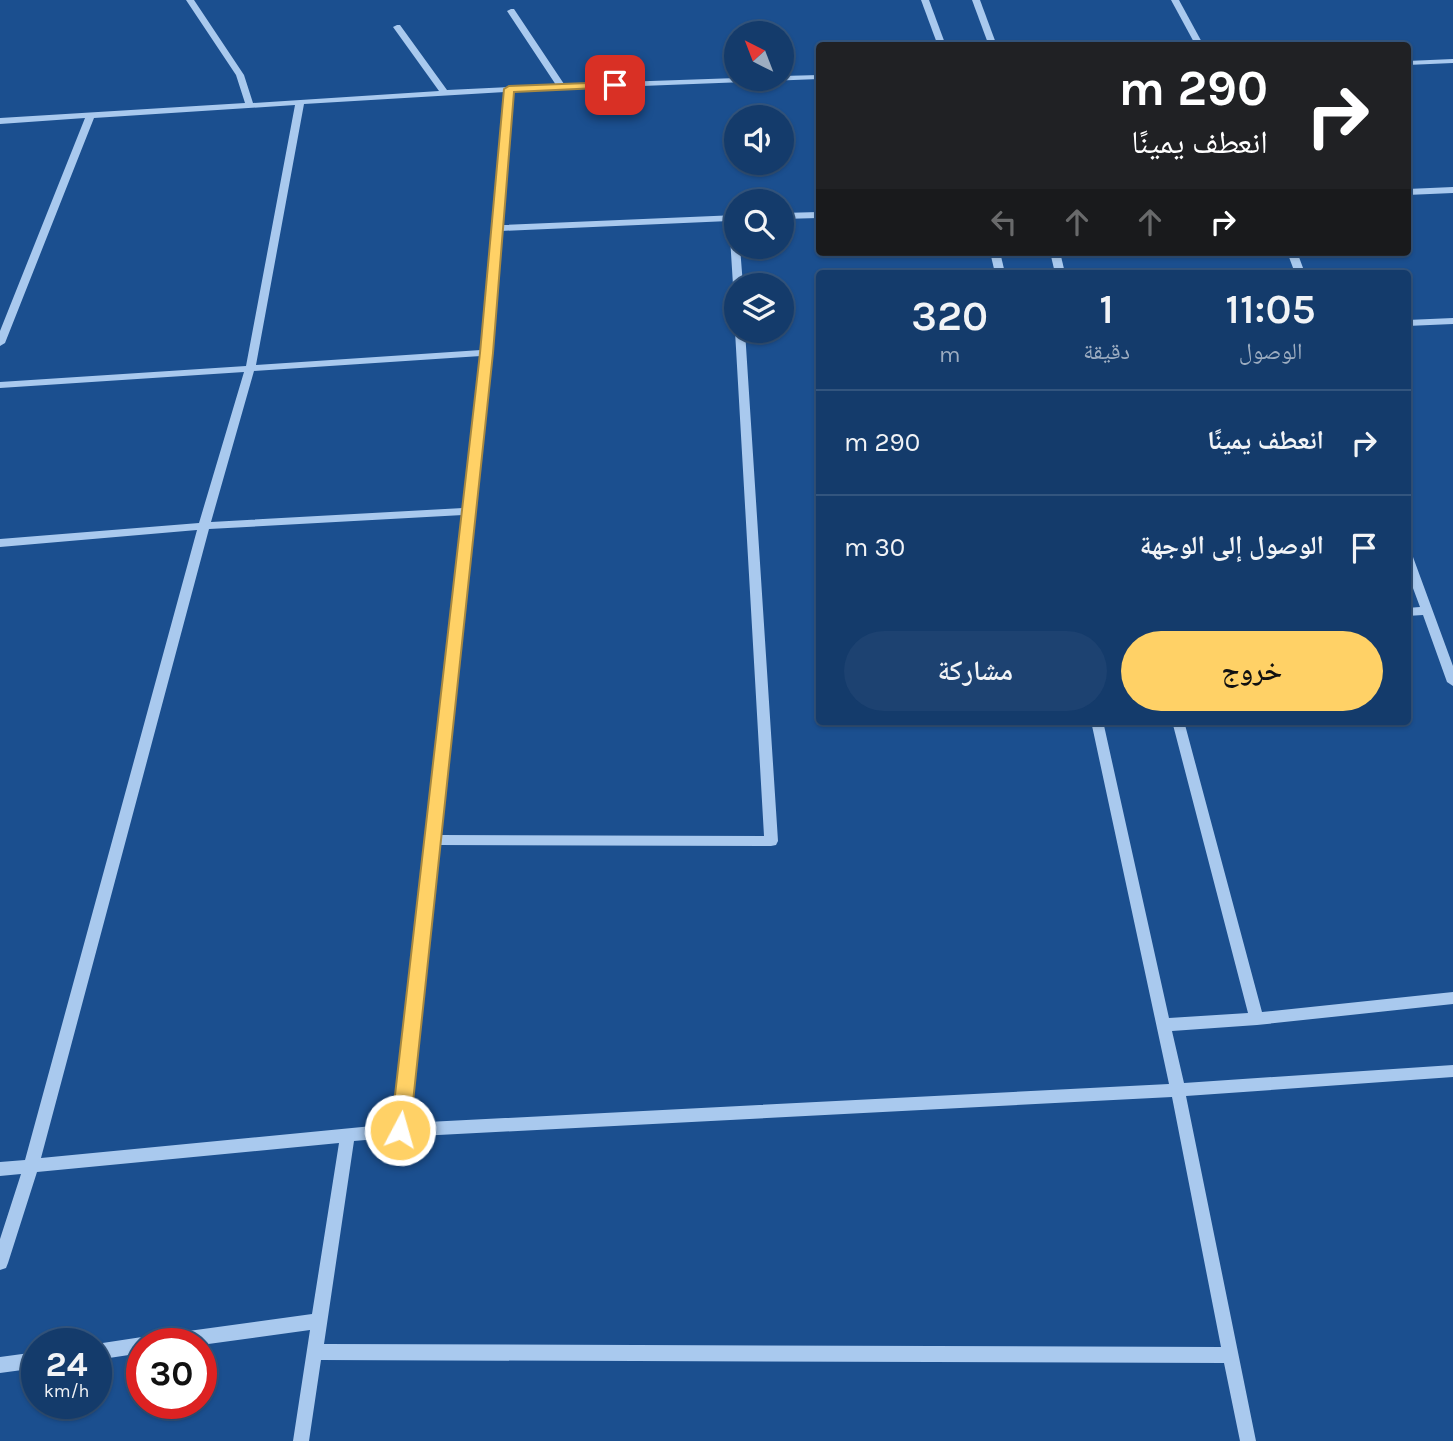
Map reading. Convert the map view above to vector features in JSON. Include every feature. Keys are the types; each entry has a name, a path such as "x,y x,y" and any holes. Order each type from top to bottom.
{"street":[{"path":"190,0 240,75 250,106"},
{"path":"925,0 941,42"},
{"path":"976,0 992,42"},
{"path":"1175,0 1198,42"},
{"path":"511,11 562,87"},
{"path":"397,26 445,93"},
{"path":"1411,63 1453,61"},
{"path":"794,78 816,77"},
{"path":"0,121 509,89 724,81"},
{"path":"400,1130 499,229 509,89"},
{"path":"0,1263 31,1166 204,526 250,369 300,102"},
{"path":"0,343 90,116"},
{"path":"1411,192 1452,191"},
{"path":"794,216 816,215"},
{"path":"499,229 724,219"},
{"path":"1411,323 1453,321"},
{"path":"433,841 771,841 741,343"},
{"path":"0,385 486,353"},
{"path":"0,543 204,526 469,511"},
{"path":"1411,568 1453,682"},
{"path":"1411,612 1427,611"},
{"path":"1098,725 1178,1090 1248,1441"},
{"path":"1179,725 1257,1019"},
{"path":"1163,1025 1257,1019 1453,998"},
{"path":"0,1169 400,1130 1178,1090 1453,1071"},
{"path":"301,1441 347,1136"},
{"path":"217,1335 318,1321"},
{"path":"314,1352 1230,1355"},
{"path":"0,1365 21,1362"}],"route":[{"path":"400,1130 499,229 509,89 615,85"}]}
